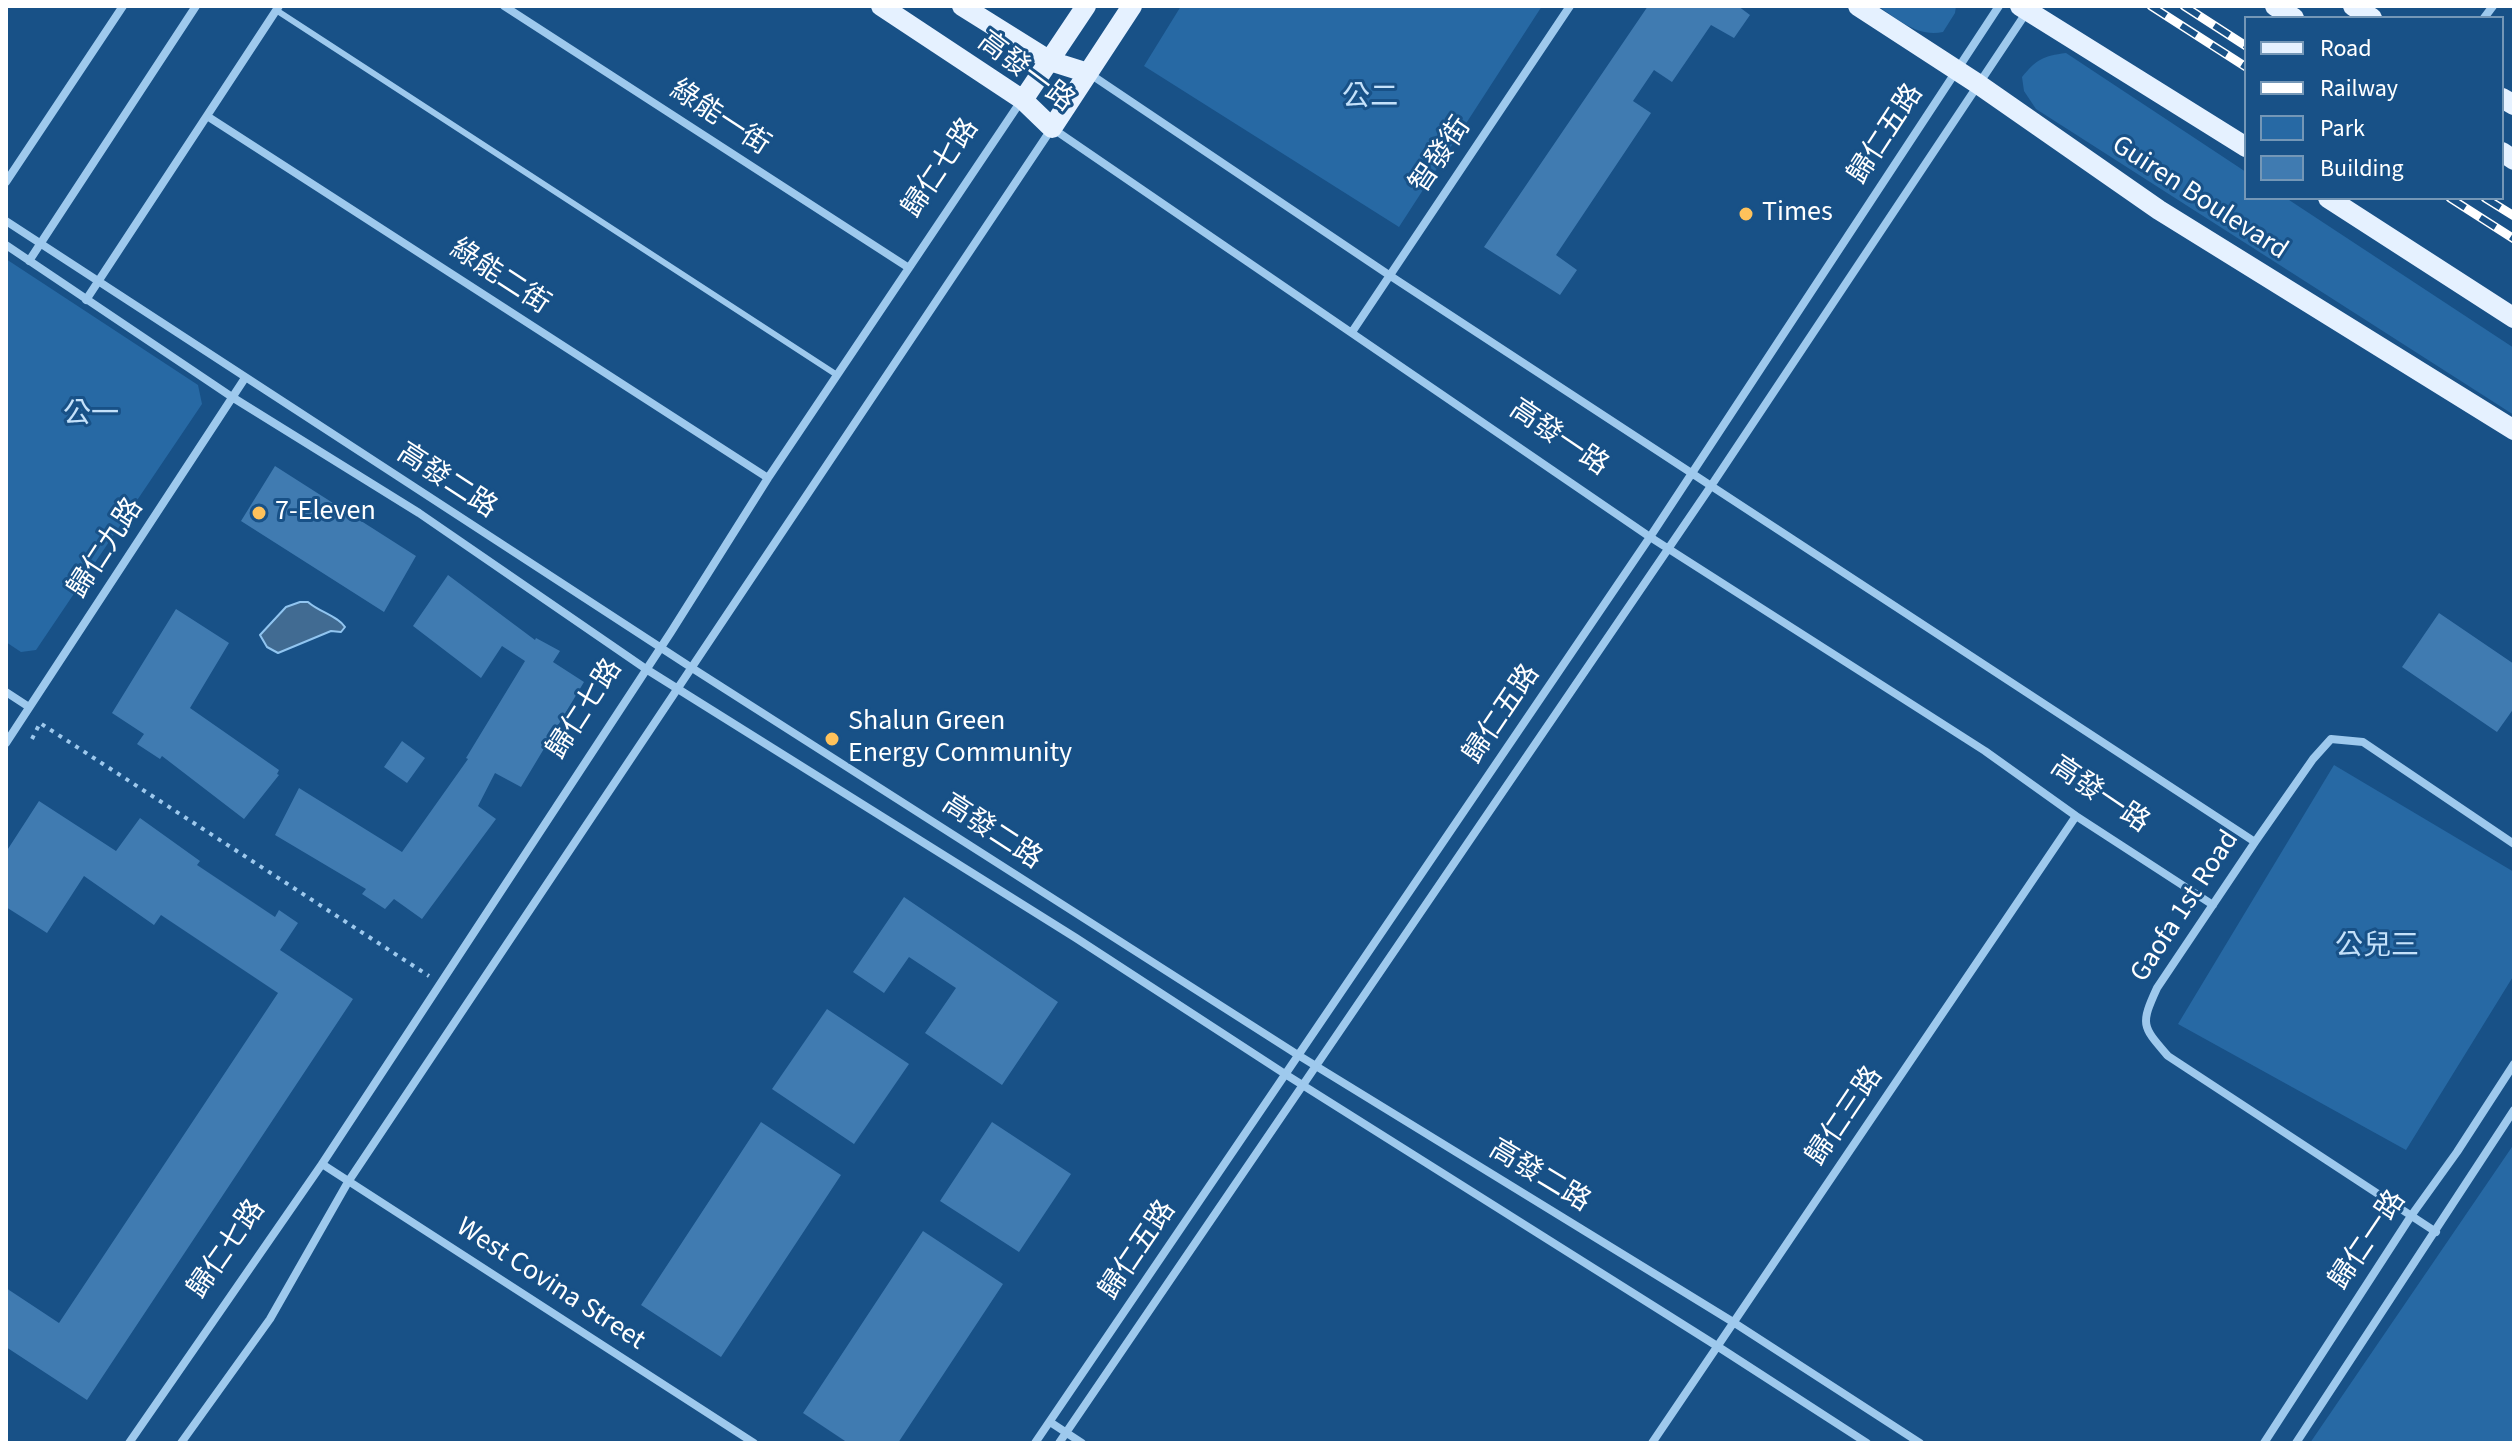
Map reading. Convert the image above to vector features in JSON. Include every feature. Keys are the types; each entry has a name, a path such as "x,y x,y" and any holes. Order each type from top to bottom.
{"main road":[{"name":"高發一路","path":"881,6 1023,100 1052,128"},
{"name":"高發一路","path":"962,6 1050,61 1088,73"},
{"name":"歸仁七路","path":"1023,100 1086,6"},
{"path":"1052,128 1132,6"},
{"name":"Guiren Boulevard","path":"1858,6 1978,84 2159,210 2514,430"},
{"path":"2026,8 2244,146"},
{"path":"2341,201 2514,318"}],"street":[{"path":"6,182 123,6"},
{"path":"29,261 196,6"},
{"name":"綠能一街","path":"504,6 909,268"},
{"name":"智發街","path":"1352,332 1570,6"},
{"name":"歸仁五路","path":"1035,1443 1650,537 1999,6"},
{"path":"86,300 277,8"},
{"name":"歸仁五路","path":"1059,1443 1711,486 2026,8"},
{"name":"高發一路","path":"1088,73 1389,275 2255,842"},
{"name":"歸仁七路","path":"129,1443 322,1164 768,478 1023,100"},
{"name":"綠能二街","path":"207,116 768,478"},
{"path":"181,1443 270,1319 348,1182 1052,128"},
{"name":"高發一路","path":"1052,128 1650,537 1985,751 2076,816 2213,905"},
{"name":"高發二路","path":"6,221 692,668 1315,1066 1733,1322 1920,1443"},
{"name":"高發二路","path":"6,245 232,397 419,513 646,669 1076,938 1867,1443"},
{"name":"歸仁九路","path":"6,743 245,378"},
{"path":"6,692 29,707"},
{"name":"Gaofa 1st Road","path":"2436,1232 2168,1056 2147,1032 2145,1014 2157,988 2255,842 2313,759 2331,739 2363,742 2514,844"},
{"name":"歸仁三路","path":"1652,1443 2076,816"},
{"name":"歸仁一路","path":"2264,1443 2514,1064"},
{"name":"歸仁一路","path":"2296,1443 2514,1110"},
{"name":"West Covina Street","path":"322,1164 754,1443"},
{"path":"1050,1422 1082,1443"}],"lane":[{"path":"277,8 837,375"}],"path":[{"path":"32,739 40,723 441,984"}],"green space":[{"name":"公二","path":"1181,6 1542,6 1399,227 1144,66"},
{"path":"1878,6 1956,6 1943,32 1934,33 1917,30"},
{"path":"2066,53 2244,171 2244,200 2289,200 2514,348 2514,415 2036,109 2024,91 2022,77 2041,59"},
{"name":"公一","path":"6,259 198,385 202,404 36,650 21,652 6,642"},
{"name":"公兒三","path":"2334,765 2514,872 2514,975 2406,1150 2178,1024"},
{"path":"2514,1144 2514,1443 2310,1443"}],"shaded area":[{"path":"308,602 345,627 341,632 331,631 278,653 267,647 260,635 286,607"}],"building":[{"path":"1648,6 1738,6 1750,15 1734,38 1711,25 1672,82 1654,70 1633,101 1651,113 1556,255 1577,270 1560,295 1484,247"},
{"path":"275,466 416,556 384,612 241,521"},
{"path":"448,575 535,640 560,651 553,662 584,682 521,787 495,773 478,806 496,819 422,919 394,899 385,909 362,894 366,889 275,835 299,788 402,852 468,759 525,661 502,646 481,678 413,626"},
{"path":"176,609 229,643 190,708 279,770 279,775 244,819 162,756 160,759 137,744 144,734 112,713"},
{"path":"2439,613 2514,664 2514,708 2497,732 2402,667"},
{"path":"402,741 425,758 407,783 384,767"},
{"path":"39,801 116,851 140,818 200,861 197,865 275,917 279,910 298,923 280,950 353,999 87,1400 6,1347 6,1288 59,1323 278,993 161,915 154,925 84,876 47,933 6,907 6,852"},
{"path":"904,897 1058,1002 1002,1085 925,1033 956,988 909,957 884,993 853,972"},
{"path":"827,1009 909,1064 854,1144 772,1089"},
{"path":"761,1122 841,1175 721,1357 641,1305"},
{"path":"992,1122 1071,1174 1019,1252 940,1201"},
{"path":"923,1231 1003,1284 898,1443 848,1443 803,1413"}],"railway":[{"path":"2151,6 2244,66"},
{"path":"2184,6 2244,45"},
{"path":"2453,200 2514,239"},
{"path":"2488,200 2514,216"}],"place":[{"name":"Times","path":"1746,214"},
{"name":"7-Eleven","path":"259,513"},
{"name":"Shalun Green Energy Community","path":"832,739"}]}
